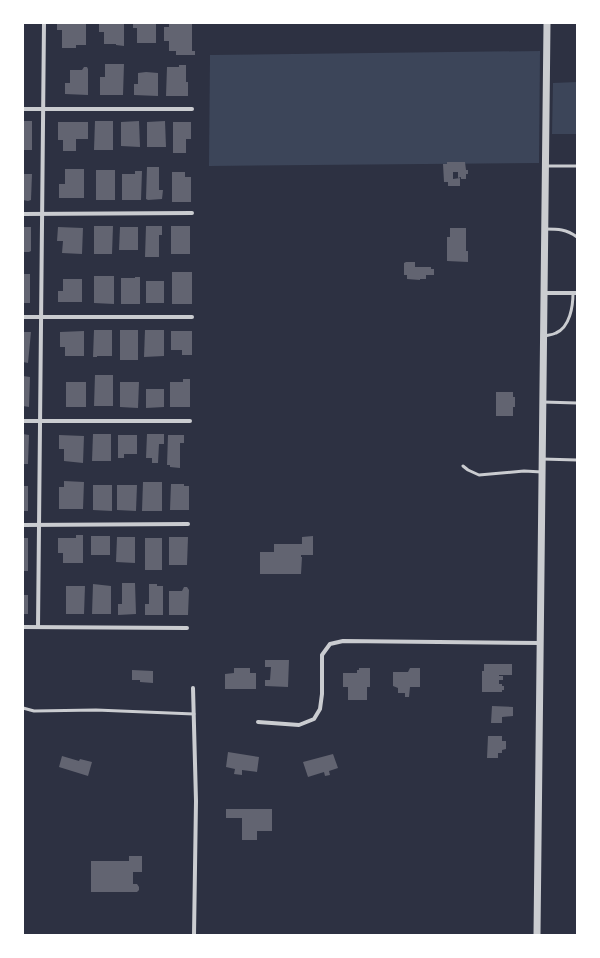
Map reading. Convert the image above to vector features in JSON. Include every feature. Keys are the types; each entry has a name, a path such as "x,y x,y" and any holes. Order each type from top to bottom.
{"street":[{"path":"38,627 44,23"},
{"path":"537,935 547,23"},
{"path":"23,109 192,109"},
{"path":"23,214 192,213"},
{"path":"544,293 575,293"},
{"path":"23,317 192,317"},
{"path":"23,421 190,421"},
{"path":"23,524 188,524"},
{"path":"23,627 188,628"},
{"path":"258,722 299,725 314,719 320,709 322,694 322,655 330,644 344,641 540,643"},
{"path":"193,688 196,801 194,935"}],"lane":[{"path":"545,166 577,166"},
{"path":"545,229 560,228 577,237"},
{"path":"544,336 558,333 566,322 572,310 575,293"},
{"path":"543,402 577,403"},
{"path":"542,459 577,460"},
{"path":"463,466 468,470 480,474 524,471 542,472"},
{"path":"23,708 34,711 96,710 194,714"}],"shaded area":[{"path":"540,51 539,163 209,166 210,55"},
{"path":"577,82 577,134 552,134 553,83"}],"building":[{"path":"57,23 86,23 86,45 76,45 76,48 62,48 62,30 57,30"},
{"path":"99,23 124,23 124,46 104,44 104,32 99,32"},
{"path":"133,23 156,23 156,43 137,43 137,28 133,28"},
{"path":"169,23 192,23 192,51 195,51 195,55 176,55 176,51 169,51 169,41 164,41 164,27 169,27"},
{"path":"105,64 124,64 123,95 100,95 100,77 105,77"},
{"path":"179,65 186,65 188,96 166,96 167,67 179,67"},
{"path":"84,67 87,67 88,69 88,95 65,94 65,83 70,83 70,70 82,70"},
{"path":"138,73 158,73 158,96 134,95 134,84 138,84"},
{"path":"23,121 32,121 32,150 23,150"},
{"path":"95,121 113,121 113,150 94,150"},
{"path":"139,121 140,147 121,146 121,122"},
{"path":"165,121 166,147 147,147 147,122"},
{"path":"58,122 88,122 88,139 76,139 76,151 63,151 63,140 58,140"},
{"path":"173,122 191,122 191,139 186,139 186,153 173,153"},
{"path":"447,162 465,162 466,170 468,170 466,179 461,179 461,177 458,178 458,172 453,172 453,179 460,178 460,186 448,186 448,182 444,182 443,164 447,164"},
{"path":"147,167 159,167 159,190 163,190 162,199 146,199"},
{"path":"65,169 84,169 84,198 59,198 59,184 65,184"},
{"path":"96,170 115,170 115,200 96,200"},
{"path":"135,171 142,171 141,200 122,200 122,174 135,174"},
{"path":"172,172 185,172 185,177 191,177 191,202 172,202"},
{"path":"23,174 32,174 31,200 28,201 23,200"},
{"path":"94,226 113,226 112,254 94,254"},
{"path":"146,226 162,226 162,235 159,235 159,257 145,257"},
{"path":"171,226 190,226 190,254 171,254"},
{"path":"23,227 31,227 31,251 29,252 23,252"},
{"path":"58,227 83,228 82,254 62,253 63,241 57,241"},
{"path":"120,227 138,227 138,250 119,250"},
{"path":"450,228 466,228 466,251 468,251 468,262 447,261 447,237 450,237"},
{"path":"415,262 415,267 431,267 431,269 434,269 434,275 426,275 426,279 420,280 407,279 407,275 404,275 404,263"},
{"path":"172,272 192,272 192,304 172,304"},
{"path":"23,274 30,274 30,303 23,303"},
{"path":"94,276 114,276 114,304 94,303"},
{"path":"140,277 140,304 121,304 121,278"},
{"path":"63,279 82,279 82,302 58,302 58,291 63,291"},
{"path":"146,281 164,281 164,303 146,303"},
{"path":"94,330 112,330 112,356 93,357"},
{"path":"120,330 138,330 138,360 120,360"},
{"path":"145,330 164,330 164,356 144,357"},
{"path":"84,331 84,356 65,356 65,347 60,347 60,332"},
{"path":"171,331 192,331 192,355 182,355 182,350 171,350"},
{"path":"23,332 31,332 28,363 23,362"},
{"path":"95,375 113,375 113,406 94,406"},
{"path":"23,376 30,377 29,407 23,406"},
{"path":"183,379 190,379 190,407 170,407 170,382 183,382"},
{"path":"66,382 86,382 86,407 66,407"},
{"path":"120,382 139,382 138,408 120,407"},
{"path":"146,389 164,389 164,407 146,408"},
{"path":"496,392 513,392 513,397 515,397 515,407 513,407 513,416 496,416"},
{"path":"23,434 29,435 28,464 23,464"},
{"path":"93,434 111,434 111,461 92,461"},
{"path":"147,434 164,434 164,444 159,444 158,463 152,463 152,458 146,458"},
{"path":"59,435 84,436 83,463 64,461 64,449 59,449"},
{"path":"118,435 137,435 137,454 124,454 124,458 118,458"},
{"path":"168,435 184,435 184,443 180,443 180,468 170,467 170,465 167,465"},
{"path":"64,481 84,482 83,509 59,509 59,487 64,487"},
{"path":"143,482 162,482 162,511 142,511"},
{"path":"171,484 184,484 184,486 189,486 189,510 170,510"},
{"path":"93,485 112,485 112,511 93,510"},
{"path":"117,485 137,485 136,511 117,510"},
{"path":"23,486 28,486 28,511 23,511"},
{"path":"76,535 83,535 83,563 63,563 63,553 58,553 58,538 76,538"},
{"path":"91,536 110,536 110,555 91,555"},
{"path":"313,536 313,555 301,555 301,574 260,574 260,552 274,552 274,544 302,544 302,537"},
{"path":"117,537 135,537 135,563 116,562"},
{"path":"169,537 188,537 187,565 169,565"},
{"path":"23,538 28,538 28,571 23,571"},
{"path":"145,538 162,538 162,570 145,570"},
{"path":"122,583 135,583 136,614 118,615 118,604 122,604"},
{"path":"93,584 111,586 111,614 92,614"},
{"path":"149,584 163,586 163,615 145,615 145,604 149,604"},
{"path":"66,586 85,586 84,614 66,614"},
{"path":"184,587 187,587 189,590 188,615 169,615 169,591 182,591"},
{"path":"23,595 28,595 28,614 23,614"},
{"path":"265,660 289,660 288,687 265,686 265,680 270,680 271,667 265,667"},
{"path":"484,664 512,664 512,675 499,675 503,676 503,680 499,680 499,684 504,686 504,690 502,690 502,692 482,692 482,671 484,671"},
{"path":"234,668 250,668 250,673 256,673 256,689 225,689 225,674 234,673"},
{"path":"359,668 370,668 370,687 367,687 367,700 348,700 348,687 343,687 343,673 357,673"},
{"path":"410,668 420,668 420,687 410,687 409,697 405,697 405,693 398,693 398,688 393,686 393,672 408,672"},
{"path":"132,670 153,671 153,683 132,680"},
{"path":"492,706 513,707 513,716 502,717 502,723 491,723"},
{"path":"488,736 502,736 502,741 506,741 506,749 502,750 502,753 498,753 498,758 487,758"},
{"path":"228,752 259,757 257,772 242,770 242,775 234,774 235,769 226,767"},
{"path":"333,754 338,768 329,771 330,775 325,776 324,772 308,777 303,762"},
{"path":"62,756 79,761 80,759 92,762 88,776 59,767"},
{"path":"226,809 272,809 272,831 257,831 257,840 242,840 242,818 226,818"},
{"path":"129,856 142,856 142,872 133,872 133,884 137,884 139,887 137,892 91,892 91,861 129,861"}]}
